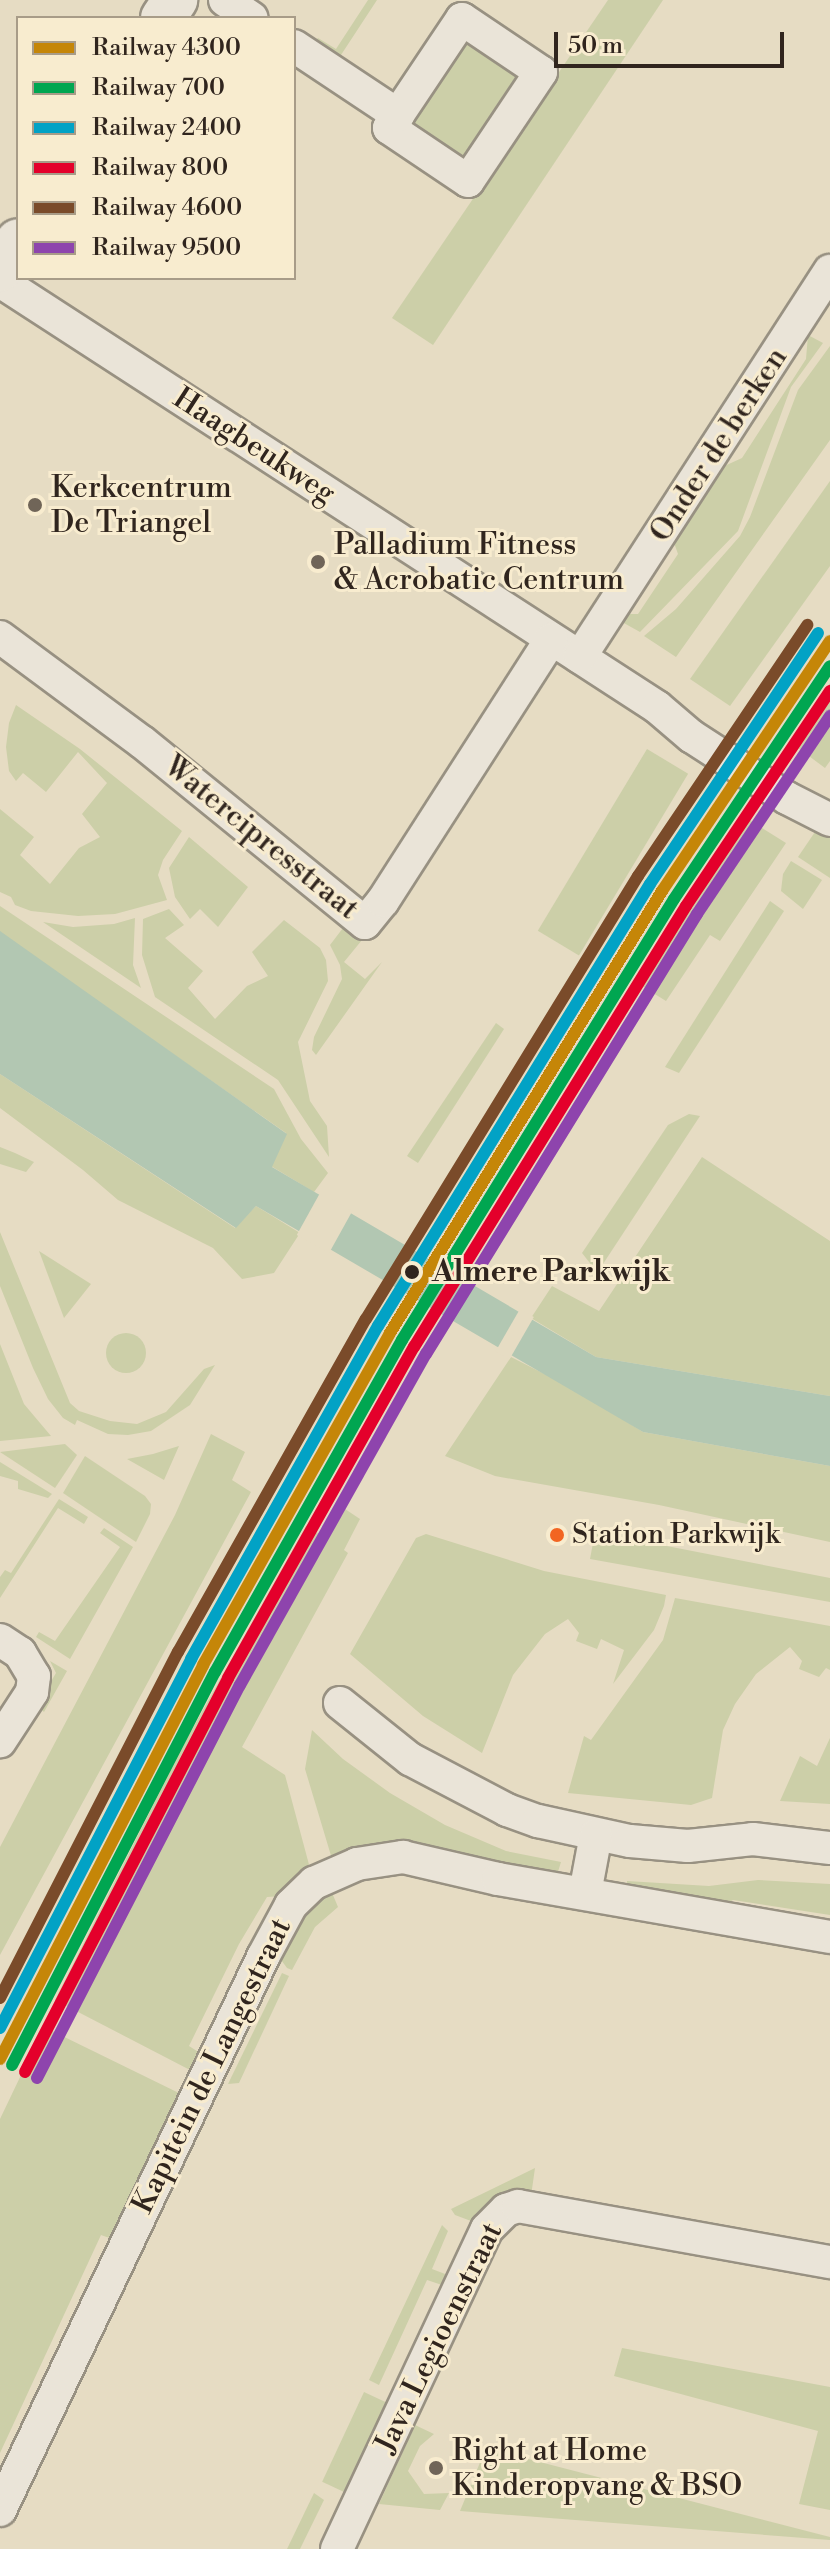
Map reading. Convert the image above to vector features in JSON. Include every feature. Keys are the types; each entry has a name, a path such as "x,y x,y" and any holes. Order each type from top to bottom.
{"street":[{"path":"462,19 541,72 468,181 389,128 398,115 462,19"},
{"path":"296,47 398,115"},
{"path":"0,269 16,244"},
{"name":"Onder de berken","path":"580,657 830,271"},
{"name":"Haagbeukweg","path":"0,281 580,657 763,783 830,820"},
{"name":"Watercipresstraat","path":"0,637 142,742 365,923 383,901 551,639"},
{"path":"0,1741 32,1692 34,1676 10,1646"},
{"path":"340,1703 410,1759 474,1793 538,1821 596,1835 688,1846 753,1839 830,1848"},
{"path":"585,1893 596,1835"},
{"name":"Kapitein de Langestraat","path":"0,2510 236,2013 291,1905 330,1874 392,1858 830,1937"},
{"name":"Java Legioenstraat","path":"337,2549 485,2234 506,2210 518,2206 830,2262"}],"shaded area":[{"path":"368,0 377,0 339,58 315,41 318,38 336,49"},
{"path":"608,0 663,0 433,345 392,318"},
{"path":"467,38 525,77 467,163 409,123"},
{"path":"808,335 823,343 791,387 738,531 640,632 622,622 627,614 638,614 678,554 673,540 720,468 742,458 806,359"},
{"path":"830,346 830,440 676,657 644,636 676,609 740,536 798,390"},
{"path":"830,481 830,566 730,706 690,679"},
{"path":"830,683 830,761 825,768 790,742"},
{"path":"16,705 80,749 182,831 163,860 158,875 167,900 115,914 78,916 31,911 15,905 11,897 0,892 0,809 34,837 20,855 50,884 79,848 100,837 82,814 107,783 78,752 46,792 23,773 16,781 9,771 6,747 9,723"},
{"path":"647,749 688,774 579,955 538,931"},
{"path":"743,816 786,843 720,941 710,935 666,1001 637,983"},
{"path":"817,829 830,837 830,878 798,857"},
{"path":"189,837 248,887 218,927 200,909 190,919 175,897 169,868"},
{"path":"791,861 822,880 803,909 781,891 783,874"},
{"path":"770,901 784,911 679,1073 665,1067"},
{"path":"0,906 274,1089 301,1139 328,1173 314,1192 271,1166 286,1133 0,933"},
{"path":"169,909 184,925 165,938 203,971 188,988 215,1019 247,986 268,976 252,952 284,920 320,948 326,960 328,981 298,1042 310,1101 327,1126 329,1157 278,1080 155,997 142,955 143,919"},
{"path":"135,918 133,965 141,988 43,922 73,927 114,924"},
{"path":"346,924 362,940 344,962 365,979 382,962 316,1055 312,1050 314,1037 342,979 340,965 330,945"},
{"path":"0,931 287,1134 272,1167 596,1357 830,1396 830,1466 643,1432 256,1206 236,1228 0,1074"},
{"path":"496,1023 504,1029 418,1163 407,1156"},
{"path":"0,1074 235,1228 256,1206 300,1233 274,1273 242,1279 213,1248 118,1200 0,1108"},
{"path":"689,1114 700,1116 603,1264 593,1267 582,1253 668,1125"},
{"path":"0,1147 34,1162 26,1172 0,1164"},
{"path":"702,1157 830,1241 830,1396 596,1357 531,1318 552,1286 599,1311"},
{"path":"0,1232 70,1403 79,1411 110,1421 137,1424 166,1412 204,1369 215,1365 190,1405 151,1431 128,1435 108,1434 77,1420 75,1425 63,1418 48,1399 33,1368 0,1286"},
{"path":"39,1251 91,1284 64,1318"},
{"path":"126,1333 140,1339 146,1353 140,1367 126,1373 112,1367 106,1353 112,1339"},
{"path":"0,1344 24,1404 51,1436 0,1441"},
{"path":"511,1357 572,1388 643,1432 830,1466 830,1542 659,1505 495,1476 445,1456"},
{"path":"211,1434 245,1452 232,1480 251,1492 0,1955 0,1847 175,1515"},
{"path":"65,1444 77,1455 55,1488 0,1452"},
{"path":"179,1446 164,1480 127,1459 153,1454"},
{"path":"85,1456 145,1496 151,1504 150,1514 136,1542 63,1493"},
{"path":"0,1462 52,1494 48,1498 18,1489 18,1481 0,1476"},
{"path":"59,1499 88,1517 84,1524 58,1508 0,1598 0,1577 5,1570 11,1573"},
{"path":"342,1507 360,1519 344,1550 348,1553 242,1747 285,1775 311,1872 284,1896 267,1897 239,1944 189,2046 200,2053 199,2066 190,2070 55,2000 185,1742 306,1526 324,1537"},
{"path":"104,1528 133,1547 70,1659 36,1637 39,1632 55,1641 120,1547 100,1533"},
{"path":"595,1532 830,1578 830,1602 590,1559"},
{"path":"426,1534 544,1571 666,1595 664,1606 654,1630 613,1684 624,1650 601,1639 597,1649 576,1641 579,1633 568,1619 545,1634 513,1675 482,1753 423,1716 350,1654 416,1538"},
{"path":"675,1598 830,1626 830,1670 826,1668 819,1677 799,1669 802,1661 790,1647 756,1674 735,1704 723,1730 712,1798 691,1805 568,1793 584,1736 591,1740 663,1640"},
{"path":"50,1661 67,1671 44,1712 37,1705 56,1673"},
{"path":"312,1730 343,1759 390,1793 445,1825 506,1851 561,1862 557,1875 357,1847 332,1859 305,1769"},
{"path":"830,1738 830,1804 780,1801 800,1756 817,1766"},
{"path":"758,1880 830,1884 830,1915 733,1900 721,1906 627,1890 627,1881 709,1886"},
{"path":"330,1888 338,1907 315,1927 292,1970 287,1968 276,1953 293,1922"},
{"path":"282,1973 289,1976 239,2083 228,2084"},
{"path":"44,2027 185,2096 115,2240 101,2235 0,2453 0,2119"},
{"path":"535,2168 531,2196 501,2195 487,2206 479,2224 455,2215 451,2209"},
{"path":"442,2225 448,2231 432,2269 453,2277 448,2287 427,2280 379,2385 369,2380"},
{"path":"622,2348 830,2387 830,2510 799,2504 818,2431 614,2376"},
{"path":"364,2392 394,2406 352,2496 322,2482"},
{"path":"415,2425 434,2434 420,2446 408,2471 424,2494 449,2493 440,2510 379,2504"},
{"path":"486,2448 830,2537 830,2540 460,2511"},
{"path":"314,2493 324,2500 300,2549 287,2549"}],"pier":[{"path":"320,1193 352,1211 329,1253 297,1235"},
{"path":"520,1309 534,1317 509,1359 496,1351"}],"rail line":[{"name":"4600","path":"0,1998 178,1652 366,1319 638,876 807,625"},
{"name":"2400","path":"0,2028 191,1659 378,1326 650,884 818,633"},
{"name":"4300","path":"0,2059 203,1665 390,1333 662,891 830,641"},
{"name":"700","path":"12,2065 215,1672 402,1340 674,899 830,666"},
{"name":"800","path":"25,2072 228,1678 414,1347 686,906 830,691"},
{"name":"9500","path":"37,2078 240,1685 426,1354 697,914 830,716"}],"place":[{"name":"Kerkcentrum De Triangel","path":"35,505"},
{"name":"Palladium Fitness & Acrobatic Centrum","path":"318,562"},
{"name":"Almere Parkwijk","path":"412,1272"},
{"name":"Station Parkwijk","path":"557,1535"},
{"name":"Right at Home Kinderopvang & BSO","path":"436,2468"}]}
